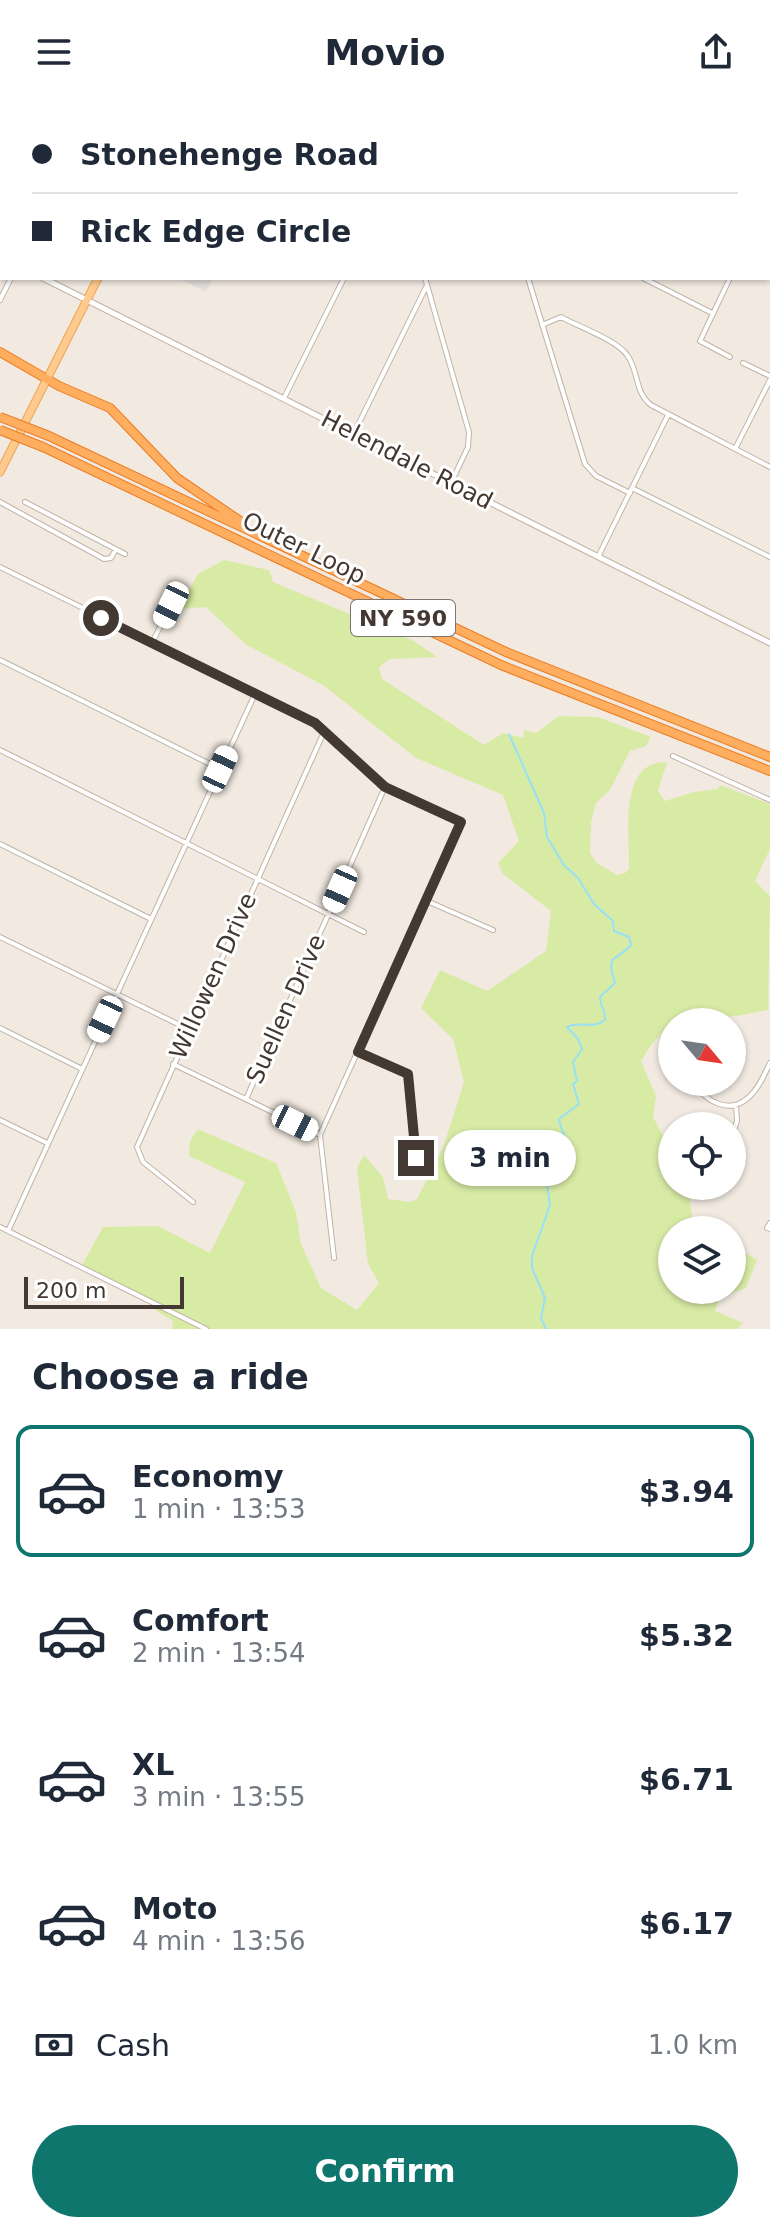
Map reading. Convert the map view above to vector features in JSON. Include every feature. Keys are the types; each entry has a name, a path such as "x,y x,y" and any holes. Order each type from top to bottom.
{"highway":[{"path":"0,352 46,379 108,406 181,481 270,541"},
{"name":"Outer Loop","path":"0,417 49,436 506,652 690,726 770,754"},
{"name":"Outer Loop","path":"0,430 43,447 501,665 770,771"}],"main road":[{"path":"0,472 97,280"}],"street":[{"path":"0,300 10,280"},
{"name":"Helendale Road","path":"47,280 770,643"},
{"path":"284,398 343,280"},
{"path":"426,280 469,432 468,447 451,483"},
{"path":"529,280 585,464 596,476 770,557"},
{"path":"647,280 712,313"},
{"path":"729,280 700,341 730,357"},
{"path":"353,434 427,285"},
{"path":"542,325 561,317 620,348 629,357 643,398 668,415 770,467"},
{"path":"735,449 770,378 743,363"},
{"path":"598,557 668,415"},
{"path":"0,502 104,559 111,558 116,549"},
{"path":"23,513 26,503 125,554"},
{"path":"0,567 315,723 385,787 461,822 320,1135 334,1258"},
{"path":"152,643 171,605"},
{"path":"0,660 220,769"},
{"path":"8,1231 255,694"},
{"name":"Willowen Drive","path":"193,1202 143,1162 137,1151 139,1142 324,732"},
{"path":"0,750 364,932"},
{"path":"673,756 770,800"},
{"name":"Suellen Drive","path":"246,1099 385,787"},
{"path":"0,844 151,919"},
{"path":"427,901 493,930"},
{"path":"0,937 189,1030"},
{"path":"0,1028 82,1069"},
{"path":"358,1052 408,1074 416,1158"},
{"path":"705,1096 725,1106 736,1105 756,1090 770,1063"},
{"path":"173,1064 320,1135"},
{"path":"736,1105 736,1112"},
{"path":"0,1120 47,1143"},
{"path":"770,1223 767,1228 770,1229"},
{"path":"0,1227 206,1329"}],"green space":[{"path":"224,560 269,570 273,582 414,641 437,657 390,659 379,667 382,679 484,745 503,733 523,738 524,730 536,733 559,716 598,717 651,737 646,746 630,751 610,790 596,803 591,823 590,853 597,863 617,875 629,869 628,821 633,787 640,774 651,765 667,762 658,791 665,801 718,789 720,785 770,804 770,849 755,881 770,896 768,1010 746,1014 746,1008 658,1008 658,1037 641,1061 656,1096 653,1117 658,1126 658,1200 690,1200 692,1216 658,1216 658,1304 718,1304 715,1311 743,1323 737,1329 172,1329 173,1321 155,1310 153,1302 81,1267 103,1227 158,1226 210,1253 245,1182 189,1156 190,1141 198,1129 276,1163 296,1212 301,1244 321,1288 357,1310 379,1283 368,1264 357,1168 364,1155 383,1177 388,1199 410,1202 417,1199 444,1145 464,1082 453,1039 421,1008 440,970 487,991 546,951 551,911 503,874 498,863 519,841 503,795 416,758 323,685 245,644 206,607 178,609 198,574"},
{"path":"746,1253 757,1260 746,1288"}],"shaded area":[{"path":"182,280 212,280 206,292"}],"waterway":[{"path":"509,734 544,813 547,837 594,904 613,921 614,931 629,937 631,945 612,962 615,983 600,997 605,1020 567,1027 582,1049 573,1062 577,1081 573,1084 579,1104 559,1119 568,1148 561,1158 551,1164 546,1177 550,1205 532,1256 532,1268 545,1298 541,1318 546,1329"}],"route":[{"path":"101,618 315,723 385,787 461,822 358,1052 408,1074 416,1158"}]}
